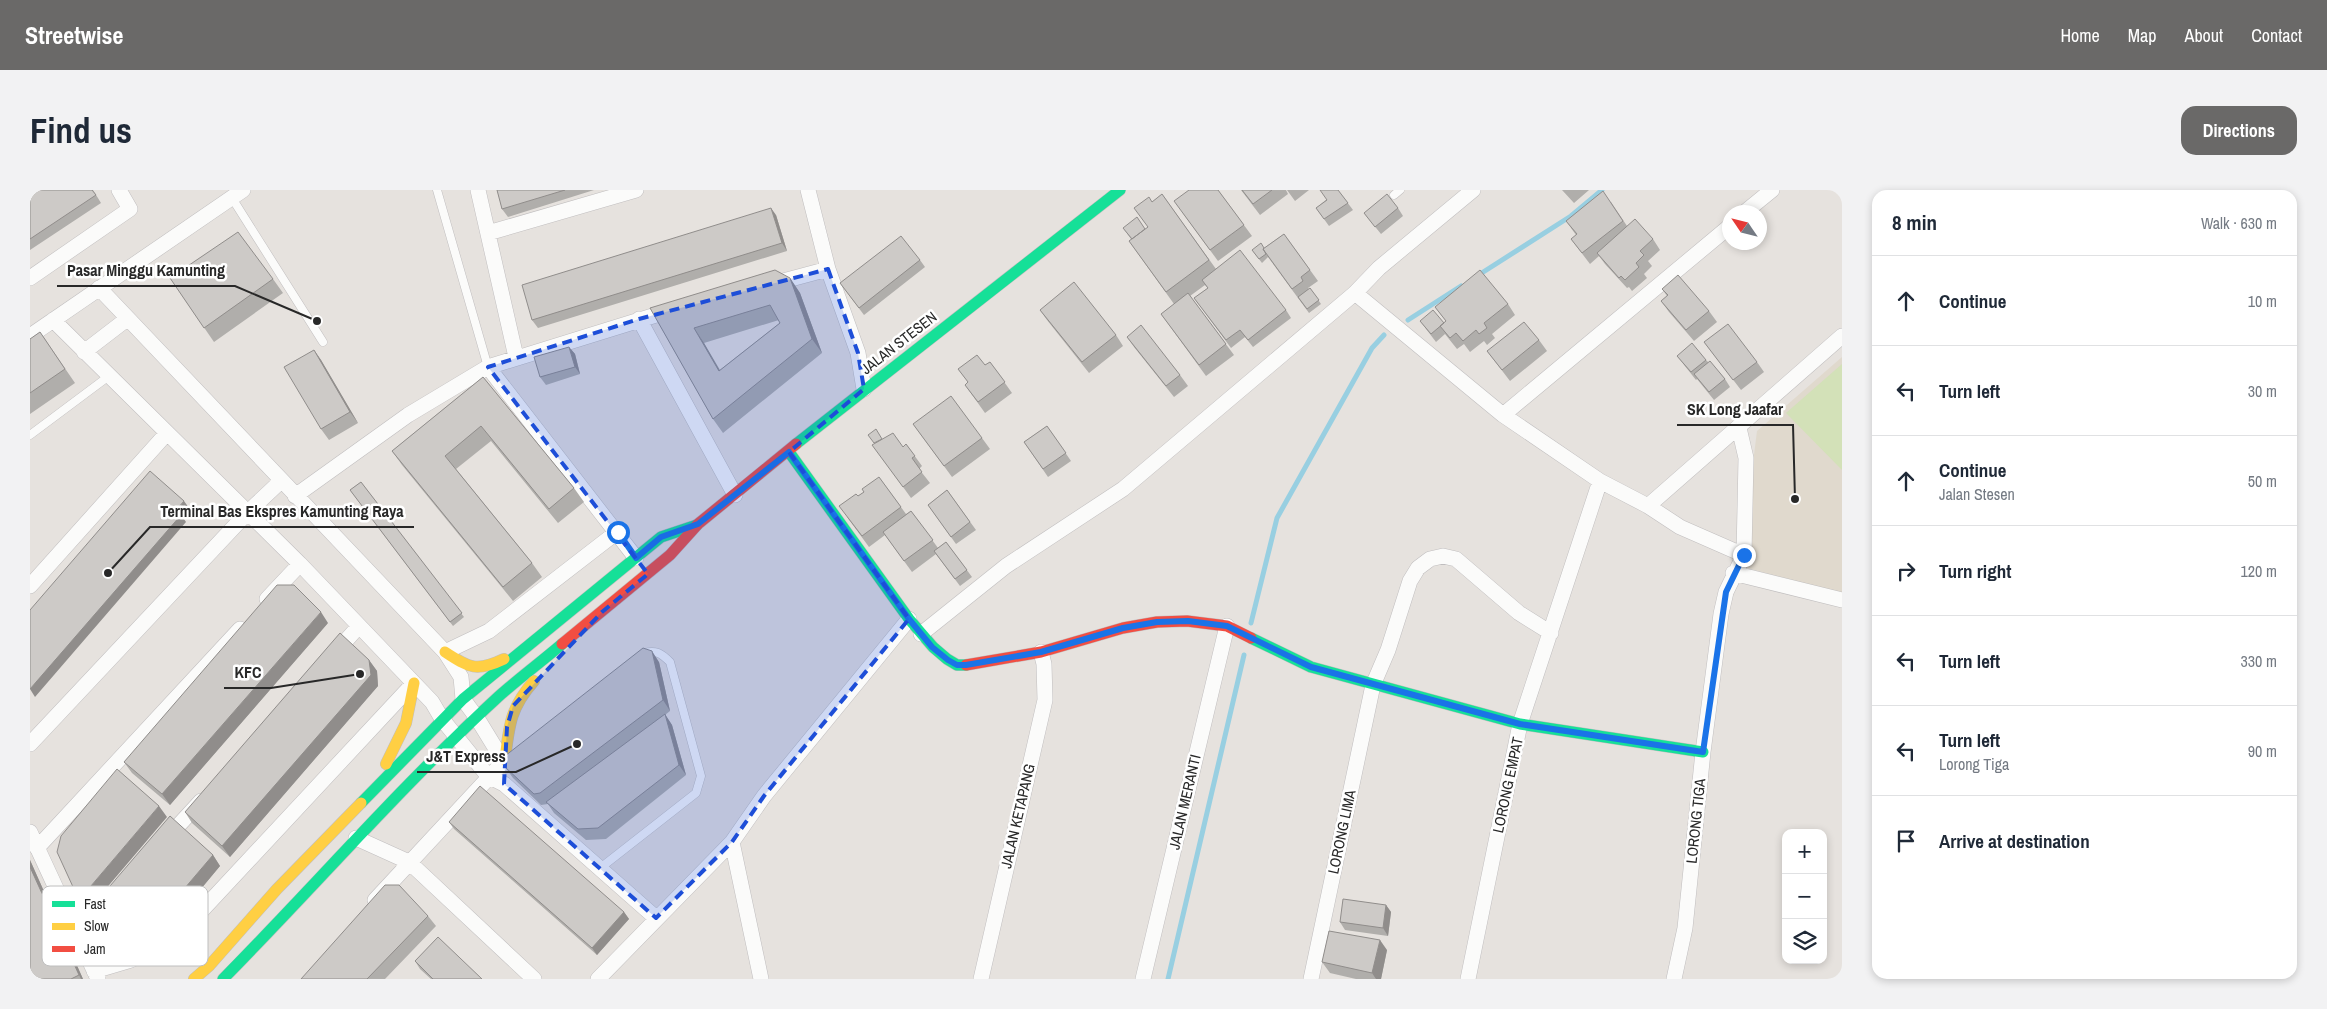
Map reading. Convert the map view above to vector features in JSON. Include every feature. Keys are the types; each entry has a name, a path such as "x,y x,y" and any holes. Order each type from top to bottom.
{"main road":[{"name":"JALAN STESEN","path":"698,524 789,452 864,389 1120,190"},
{"path":"789,452 909,619 932,647 957,665 1041,652 1123,628 1157,622 1188,621 1227,626 1311,667 1520,724 1703,752"},
{"path":"194,979 209,966 316,848 463,698 661,537 698,524"},
{"path":"223,979 290,911 356,838 498,697 670,555 698,524"},
{"path":"508,757 507,727 513,706 522,693 602,612"},
{"path":"445,652 469,668 479,669 487,668 520,651"},
{"path":"316,848 386,764 406,723 414,683"}],"street":[{"path":"30,278 130,209 119,190"},
{"path":"478,190 516,357"},
{"path":"488,233 636,190"},
{"path":"808,190 828,269 858,352 864,389"},
{"path":"921,634 1006,566 1123,489 1355,293 1379,268 1473,190"},
{"path":"1754,205 1772,190"},
{"path":"30,336 237,194"},
{"path":"1503,415 1722,233"},
{"path":"762,287 828,269"},
{"path":"100,288 127,319 445,652 462,676 463,698 508,757 504,784"},
{"path":"1355,293 1503,415 1600,481 1648,506 1680,527 1744,555"},
{"path":"295,496 408,415 488,367 638,319 686,307"},
{"path":"84,352 127,319"},
{"path":"638,319 735,495"},
{"path":"53,320 300,564 414,683 432,702 456,738 488,776 504,784 656,918"},
{"path":"1648,506 1842,336"},
{"path":"488,367 618,532 636,558"},
{"name":"LORONG TIGA","path":"1674,979 1685,928 1703,752 1721,614 1726,592 1744,555 1746,458 1739,428"},
{"path":"30,586 167,433"},
{"path":"30,744 247,512 281,481"},
{"name":"LORONG EMPAT","path":"1468,979 1520,724 1600,481"},
{"path":"445,652 489,630 618,532"},
{"name":"LORONG LIMA","path":"1311,979 1373,685 1388,650 1410,581 1418,568 1430,559 1444,556 1456,559 1519,613 1551,633"},
{"path":"38,848 300,564"},
{"path":"1734,573 1842,600"},
{"path":"598,979 732,842 764,796 909,619"},
{"path":"320,668 359,626"},
{"name":"JALAN MERANTI","path":"1143,979 1227,626"},
{"name":"JALAN KETAPANG","path":"981,979 1045,700 1044,664 1041,652"},
{"path":"208,904 414,683"},
{"path":"364,913 488,776 508,757"},
{"path":"157,849 210,790"},
{"path":"30,832 55,886"},
{"path":"356,838 409,862 534,979"},
{"path":"732,842 761,979"},
{"path":"96,975 117,966"}],"lane":[{"path":"437,190 488,367"},
{"path":"237,194 323,342"},
{"path":"30,434 109,376"},
{"path":"599,869 696,793 701,785 702,776 670,662 663,654 654,650 643,653 635,659"}],"highlighted area":[{"path":"828,269 858,353 864,389 789,452 909,619 764,796 732,842 656,918 504,784 507,727 513,706 602,612 648,574 488,367 639,319"}],"shaded area":[{"path":"1842,357 1842,594 1740,566 1757,431"}],"green space":[{"path":"1842,364 1842,470 1786,413"}],"building":[{"path":"30,190 92,190 96,195 30,239"},
{"path":"497,190 565,190 502,209"},
{"path":"1189,190 1218,190 1244,225 1210,250 1174,201"},
{"path":"1242,190 1272,190 1253,204"},
{"path":"1320,190 1338,190 1348,203 1324,219 1316,208 1327,200"},
{"path":"1603,191 1623,221 1582,253 1571,239 1577,234 1566,221"},
{"path":"1162,194 1209,260 1166,292 1129,241 1148,227 1134,208 1149,197 1152,202"},
{"path":"1387,194 1398,208 1375,227 1364,213"},
{"path":"771,208 782,243 532,320 522,285"},
{"path":"1137,217 1145,229 1132,239 1123,228"},
{"path":"1635,219 1653,239 1640,251 1644,255 1636,263 1639,267 1625,280 1621,276 1619,278 1597,253"},
{"path":"238,232 273,279 204,328 170,278"},
{"path":"1284,234 1310,270 1301,277 1303,281 1292,289 1263,249"},
{"path":"901,236 920,260 859,308 840,283"},
{"path":"1261,243 1266,254 1259,259 1252,250"},
{"path":"1240,250 1286,310 1248,340 1240,330 1226,340 1194,298 1208,288 1202,280"},
{"path":"775,270 790,278 812,339 713,419 650,308","holes":["770,305 780,323 719,371 694,328"]},
{"path":"1480,270 1508,304 1484,323 1487,328 1479,334 1476,330 1463,341 1456,333 1450,338 1440,326 1446,321 1435,307"},
{"path":"1678,275 1709,311 1686,330 1661,301 1668,295 1662,289"},
{"path":"1074,282 1116,335 1082,362 1040,310"},
{"path":"1310,288 1319,300 1307,309 1298,297"},
{"path":"1188,293 1226,344 1199,365 1161,314"},
{"path":"1433,310 1444,323 1431,334 1420,321"},
{"path":"1524,322 1539,340 1502,370 1487,351"},
{"path":"1728,324 1757,362 1733,380 1704,342"},
{"path":"1141,325 1180,375 1166,386 1127,337"},
{"path":"40,332 65,369 30,393 30,339"},
{"path":"1692,343 1706,360 1691,372 1677,356"},
{"path":"569,347 575,367 540,377 534,357"},
{"path":"314,350 350,412 321,429 284,367"},
{"path":"977,355 985,365 990,362 1005,382 978,402 965,385 968,382 958,369"},
{"path":"1710,361 1725,379 1709,392 1694,374"},
{"path":"483,377 574,488 549,509 481,426 445,456 532,563 503,587 392,451"},
{"path":"951,396 982,438 944,466 913,424"},
{"path":"1047,426 1066,453 1043,469 1024,442"},
{"path":"876,429 882,439 874,443 868,435"},
{"path":"893,433 903,447 906,444 915,456 912,458 922,472 903,487 872,445"},
{"path":"150,471 184,501 176,510 181,515 30,689 30,610"},
{"path":"879,477 901,507 862,536 839,506 856,494 858,496 864,492 862,489"},
{"path":"361,482 462,613 450,622 350,490"},
{"path":"947,490 970,522 951,537 928,505"},
{"path":"911,511 933,540 904,561 883,532"},
{"path":"946,542 967,570 955,579 934,551"},
{"path":"277,585 294,585 321,612 162,794 124,762"},
{"path":"340,633 369,660 371,675 222,846 185,812"},
{"path":"643,648 652,651 663,700 540,793 534,794 505,767 505,756"},
{"path":"665,714 679,765 598,828 578,829 546,802"},
{"path":"117,769 159,806 91,886 73,886 57,852 61,836"},
{"path":"480,786 624,912 592,948 449,822"},
{"path":"170,816 213,855 187,886 110,886"},
{"path":"30,867 42,893 42,966 75,966 79,975 71,979 30,979"},
{"path":"385,885 399,885 428,916 367,979 301,979"},
{"path":"1343,899 1386,905 1383,928 1340,922"},
{"path":"1329,931 1380,940 1372,973 1322,962"},
{"path":"438,937 482,979 433,979 415,961"}],"waterway":[{"path":"1477,276 1571,216 1602,190"},
{"path":"1408,320 1461,286"},
{"path":"1251,623 1277,518 1372,348 1384,335"},
{"path":"1168,979 1244,655"}],"traffic: fast":[{"path":"796,444 1120,190"},
{"path":"789,452 909,619 933,647 947,659 957,665 966,665"},
{"path":"361,803 463,699 661,537 697,525"},
{"path":"1251,638 1311,667 1520,724 1703,752"},
{"path":"223,979 462,731 506,690 562,644"}],"traffic: slow":[{"path":"445,652 467,665 480,667 504,659"},
{"path":"505,760 515,709 534,681"},
{"path":"386,764 406,723 414,683"},
{"path":"194,979 209,966 277,889 361,803"}],"traffic: jam":[{"path":"562,644 670,555 698,524 796,444"},
{"path":"966,665 1041,652 1123,628 1157,622 1187,621 1227,626 1251,638"}],"place":[{"name":"Pasar Minggu Kamunting","path":"317,321"},
{"name":"SK Long Jaafar","path":"1795,499"},
{"name":"Terminal Bas Ekspres Kamunting Raya","path":"108,573"},
{"name":"KFC","path":"360,674"},
{"name":"J&T Express","path":"577,744"}],"route":[{"path":"618,532 636,558 661,537 698,524 789,452 909,619 932,647 957,665 1041,652 1123,628 1157,622 1188,621 1227,626 1311,667 1520,724 1703,752 1721,614 1726,592 1744,555"}]}
